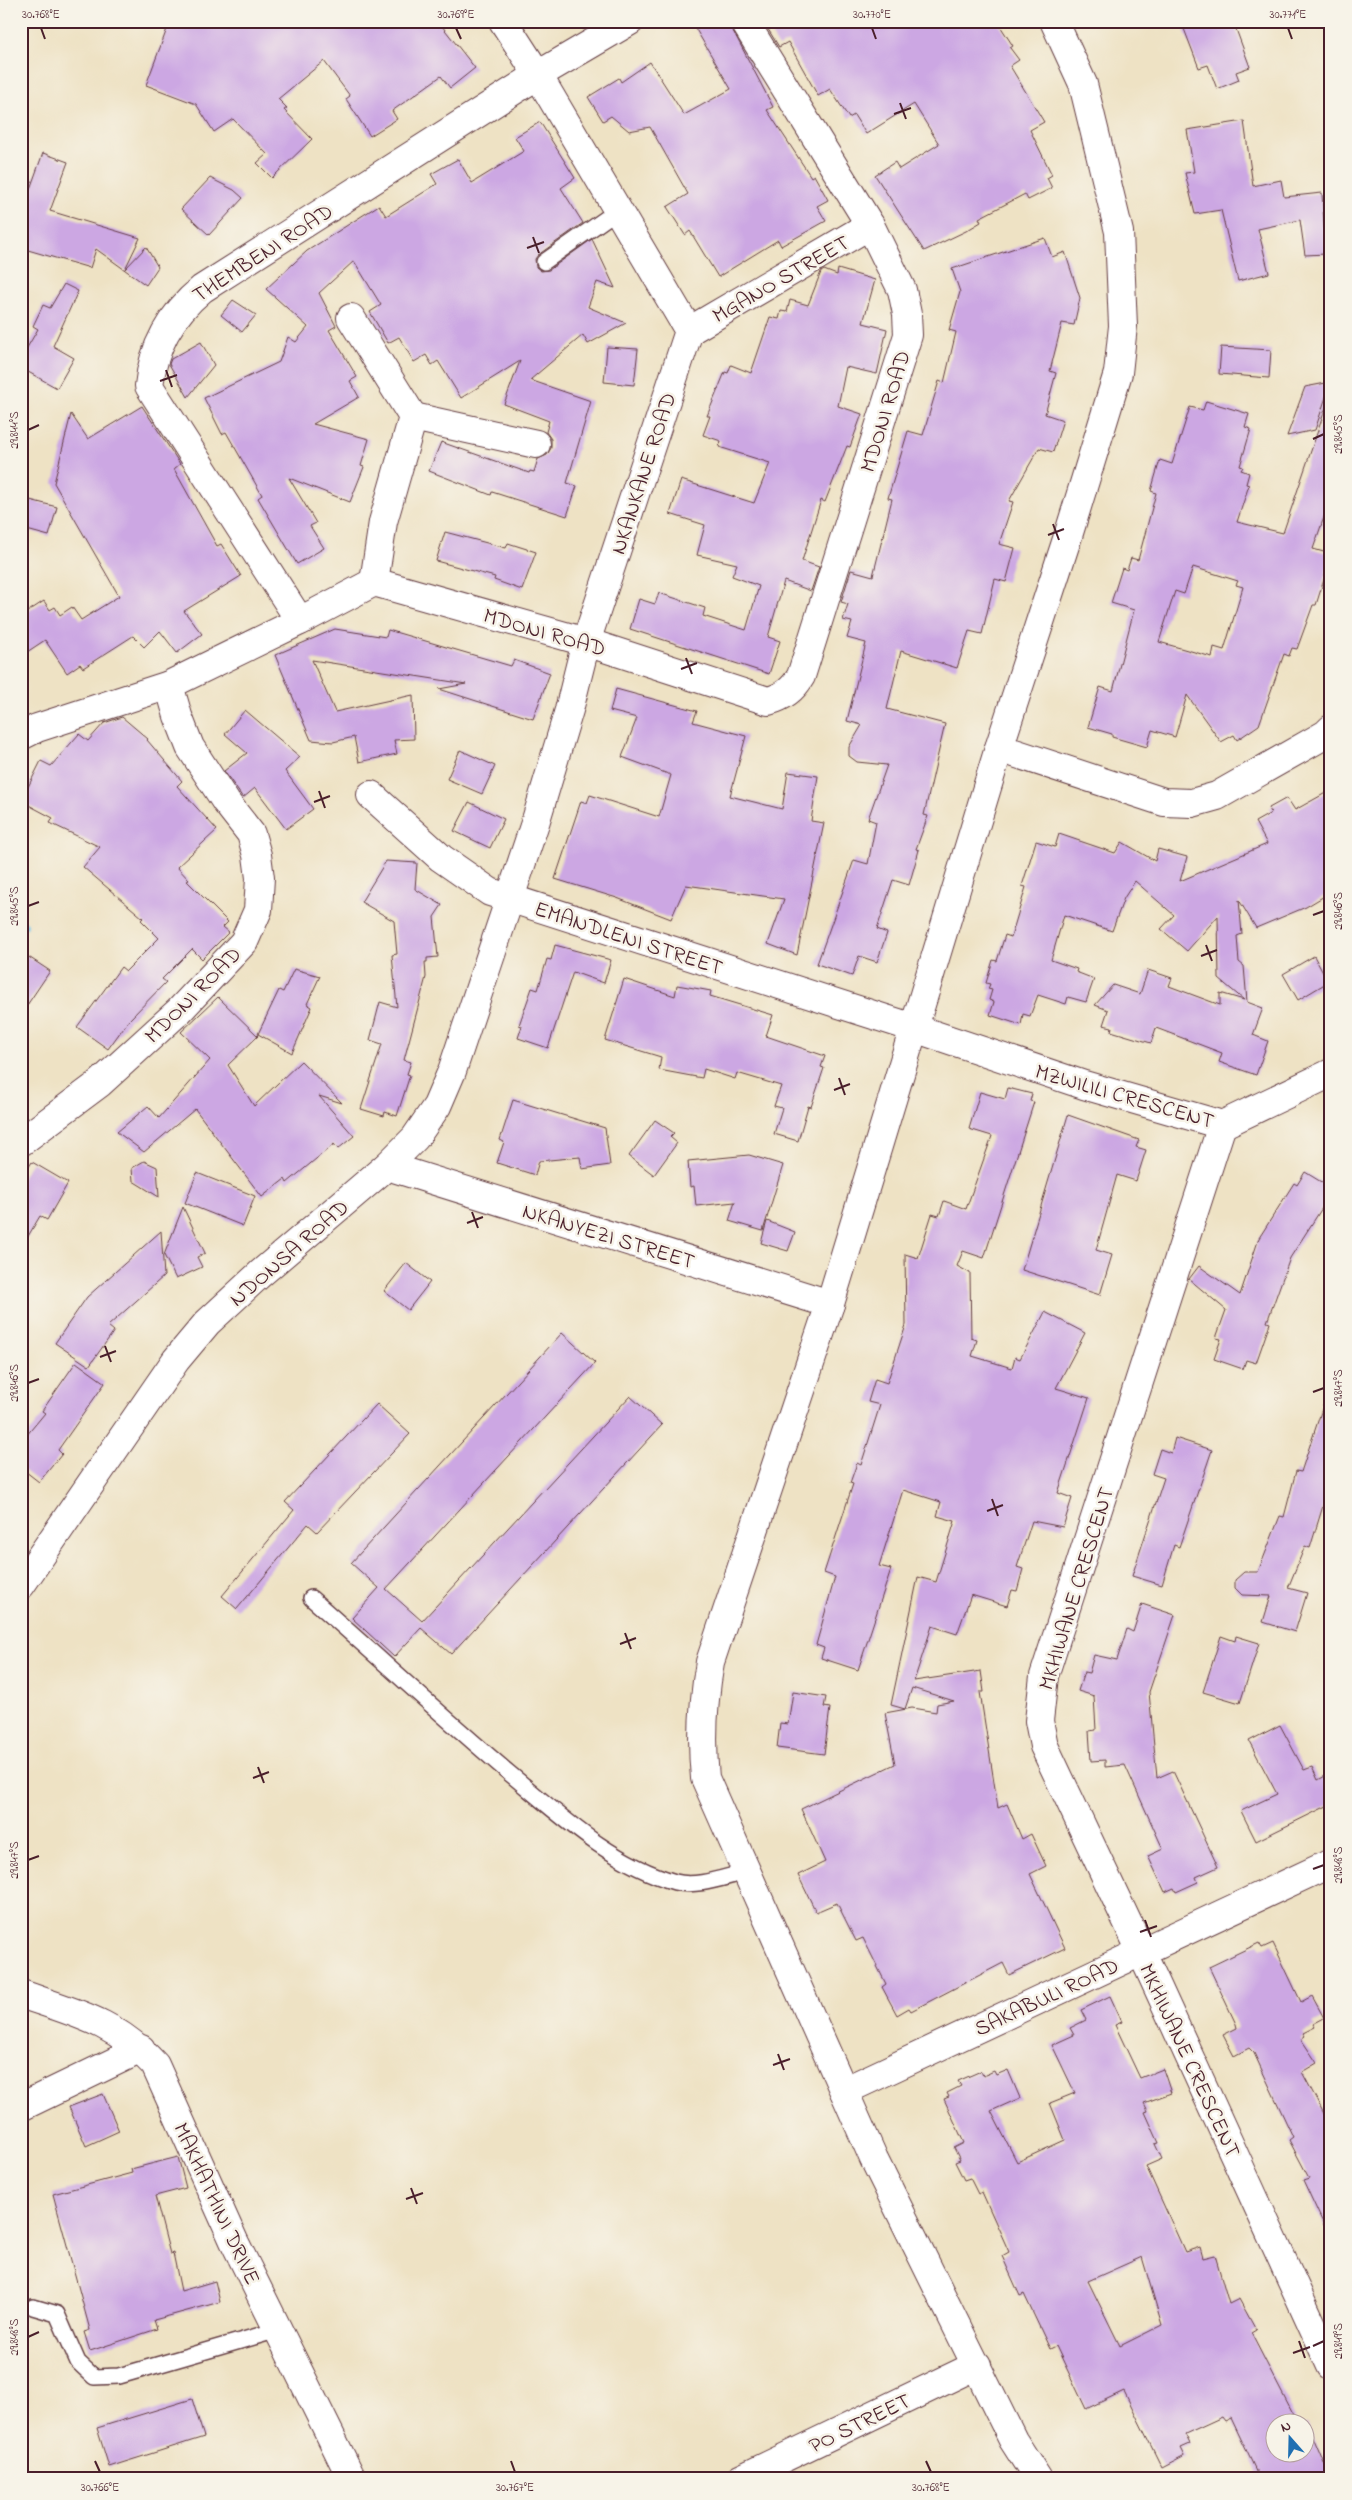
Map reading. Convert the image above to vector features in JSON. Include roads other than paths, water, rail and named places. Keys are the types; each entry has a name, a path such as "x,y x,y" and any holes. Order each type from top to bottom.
{"street":[{"path":"503,21 538,75 689,330"},
{"name":"THEMBENI ROAD","path":"300,621 149,386 157,348 172,319 185,303 202,289 538,75 630,21"},
{"name":"MDONI ROAD","path":"374,582 586,642 768,701 787,693 796,684 908,335 907,314 902,290 870,225 744,21"},
{"path":"1038,2479 1013,2440 874,2159 705,1778 701,1740 710,1662 830,1304 999,748 1068,536 1118,373 1123,326 1119,232 1083,84 1054,21"},
{"name":"MGANO STREET","path":"689,330 870,225"},
{"path":"351,318 413,417 536,444"},
{"name":"NKANKANE ROAD","path":"508,899 553,764 586,642 689,330"},
{"path":"21,736 37,728 169,685 300,621 374,582 384,522 413,417"},
{"name":"MDONI ROAD","path":"21,1142 100,1083 180,1011 244,942 258,910 260,878 257,855 250,834 226,802 190,746 178,716 169,685"},
{"path":"999,748 1164,802 1192,803 1217,796 1326,734 1331,729"},
{"name":"EMANDLENI STREET","path":"371,795 441,858 490,892 914,1028"},
{"name":"NDONSA ROAD","path":"21,1585 176,1360 208,1323 260,1274 388,1166 415,1138 438,1106 452,1071 508,899"},
{"name":"MZWILILI CRESCENT","path":"914,1028 1084,1085 1222,1125 1331,1073"},
{"name":"MKHIWANE CRESCENT","path":"1222,1125 1048,1667 1041,1698 1039,1720 1044,1746 1141,1951 1331,2366"},
{"name":"NKANYEZI STREET","path":"388,1166 830,1304"},
{"name":"SAKABULI ROAD","path":"844,2091 1331,1863"},
{"name":"MAKHATHINI DRIVE","path":"21,1994 106,2025 140,2050 155,2065 234,2241 352,2479"},
{"path":"21,2107 140,2050"},
{"name":"PO STREET","path":"740,2479 977,2365"}],"lane":[{"path":"544,262 618,210"},
{"path":"311,1598 497,1762 558,1813 618,1858 677,1882 703,1882 746,1872"},
{"path":"33,2307 57,2314 78,2362 94,2377 119,2376 278,2330"}]}
